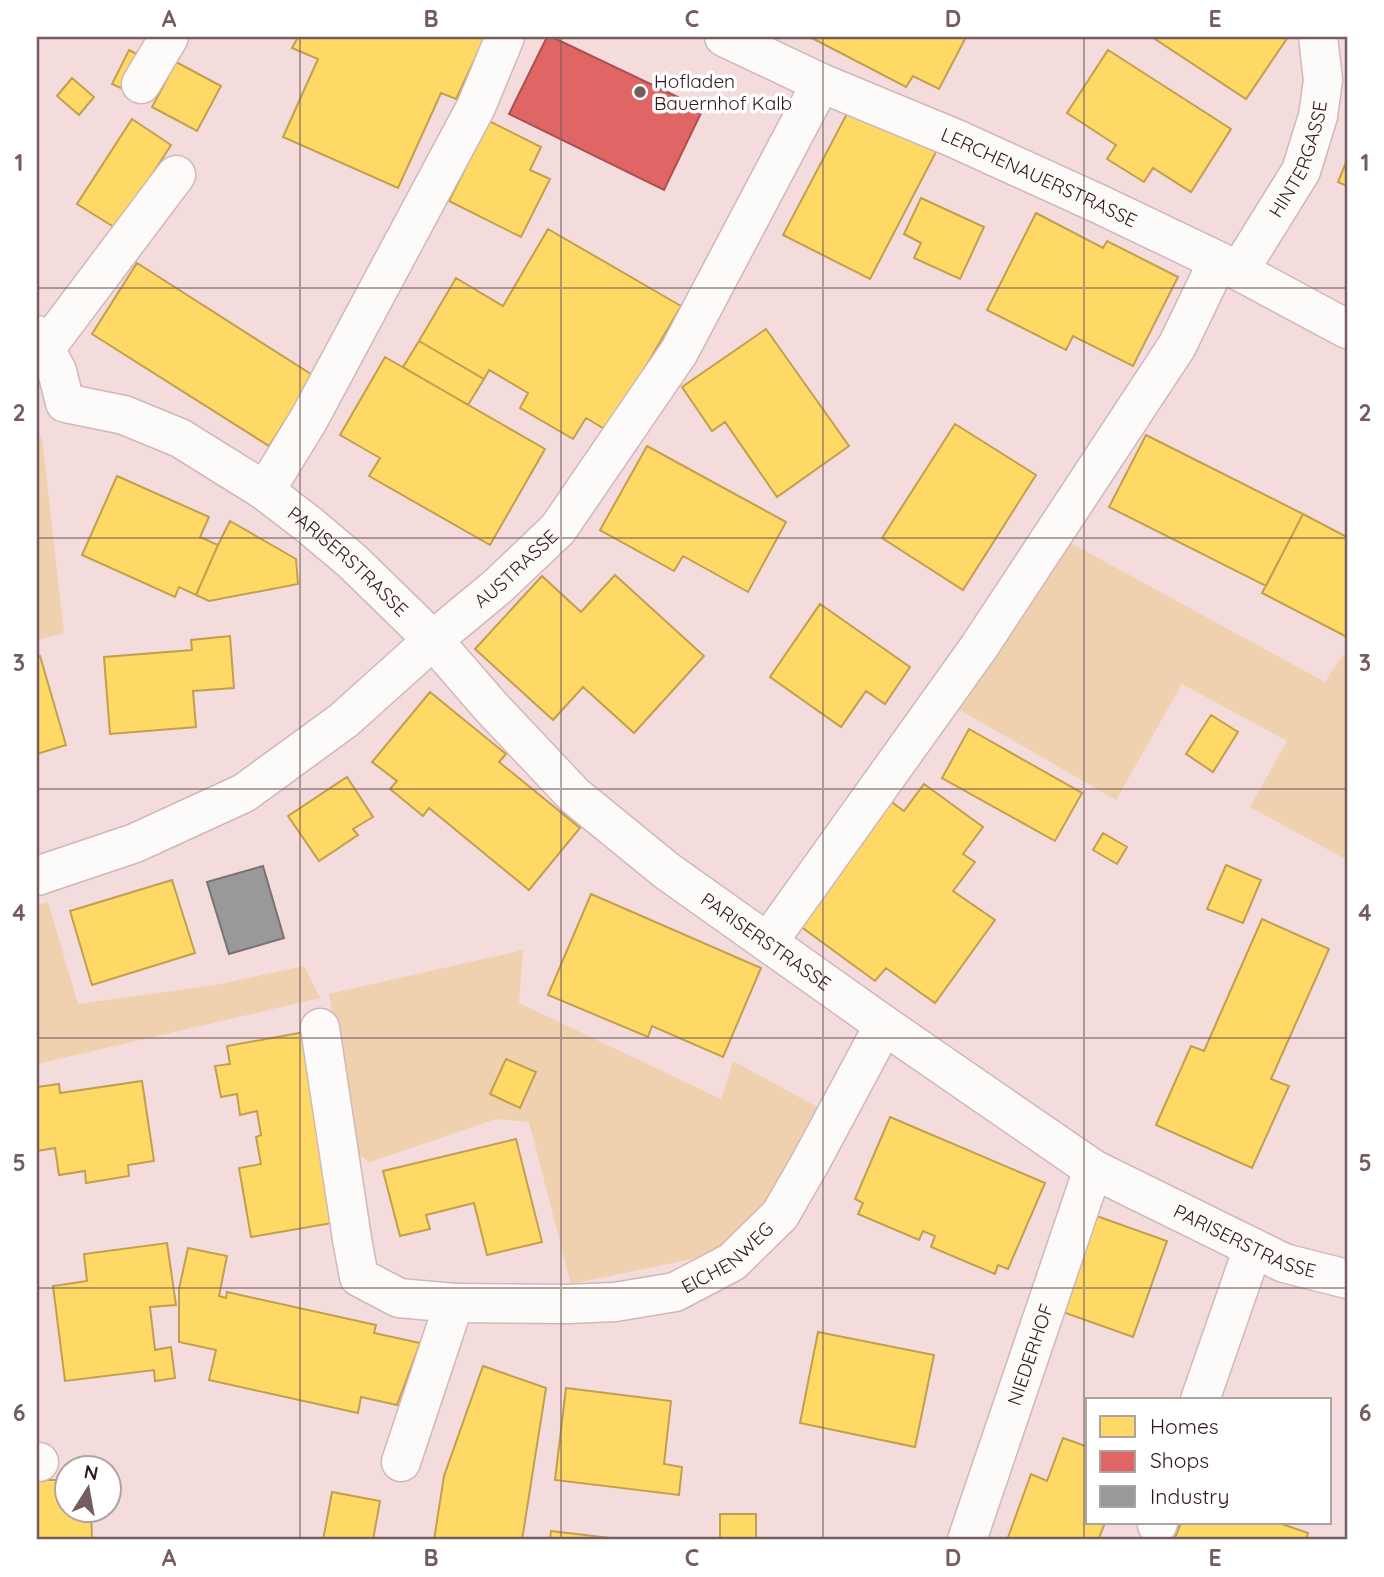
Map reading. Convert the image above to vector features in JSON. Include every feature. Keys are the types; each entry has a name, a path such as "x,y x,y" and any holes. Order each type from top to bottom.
{"street":[{"path":"141,84 169,37"},
{"path":"265,491 309,419 476,107 505,37"},
{"name":"LERCHENAUERSTRASSE","path":"724,37 821,83 954,138 1228,266 1347,329"},
{"name":"HINTERGASSE","path":"768,943 979,648 1228,266 1301,171 1318,116 1323,80 1318,37"},
{"name":"AUSTRASSE","path":"37,876 135,843 244,793 344,720 498,586 558,529 679,352 821,83"},
{"path":"41,342 176,175"},
{"name":"PARISERSTRASSE","path":"41,342 57,371 51,405 124,415 180,438 265,491 343,554 433,640 492,708 575,796 667,871 1093,1169 1284,1263 1347,1279"},
{"name":"EICHENWEG","path":"320,1027 359,1277 399,1298 454,1303 568,1304 615,1302 675,1292 732,1262 779,1215 884,1025"},
{"name":"NIEDERHOF","path":"967,1540 1093,1169"},
{"path":"1201,1398 1253,1248"},
{"path":"401,1462 454,1303"}],"shaded area":[{"path":"37,437 42,437 64,633 37,640"},
{"path":"1069,542 1325,682 1343,655 1347,657 1347,860 1250,807 1287,741 1182,684 1116,800 955,707"},
{"path":"48,902 78,1004 216,985 304,966 320,998 37,1064 37,905"},
{"path":"523,950 519,1003 721,1099 733,1061 819,1108 774,1187 739,1238 692,1259 571,1284 529,1122 496,1119 370,1162 356,1153 329,994"}],"building: Homes":[{"path":"298,37 485,37 456,99 441,93 398,188 283,137 318,59 292,48"},
{"path":"810,37 966,37 939,89 913,76 906,87"},
{"path":"1152,37 1288,37 1246,99"},
{"path":"129,50 140,56 123,89 112,84"},
{"path":"1108,50 1231,129 1191,192 1153,168 1144,182 1107,159 1116,145 1067,113"},
{"path":"176,62 221,86 197,131 152,107"},
{"path":"72,78 94,97 79,115 57,96"},
{"path":"851,106 937,150 870,279 783,235"},
{"path":"132,119 171,145 117,229 77,204"},
{"path":"489,121 541,147 530,170 550,179 521,237 449,201"},
{"path":"1347,160 1347,186 1338,182"},
{"path":"921,198 984,227 960,279 914,258 921,243 904,234"},
{"path":"1036,213 1103,248 1107,241 1178,277 1133,366 1073,336 1066,350 987,310"},
{"path":"548,229 681,306 608,431 586,418 573,439 520,408 528,393 489,370 484,379 419,341 456,278 503,306"},
{"path":"137,263 314,376 269,446 92,334"},
{"path":"766,329 849,446 777,497 725,422 712,431 682,387"},
{"path":"419,341 484,379 468,405 403,367"},
{"path":"385,357 545,449 490,545 369,476 380,458 340,435"},
{"path":"955,424 1036,475 963,590 882,538"},
{"path":"1146,435 1303,514 1266,586 1109,507"},
{"path":"647,446 786,522 748,592 683,556 674,571 600,530"},
{"path":"117,476 209,517 200,537 218,545 196,595 179,587 175,597 82,555"},
{"path":"1303,514 1347,537 1347,637 1262,593"},
{"path":"230,521 296,559 298,584 209,601 196,595"},
{"path":"615,575 704,656 634,733 583,687 553,720 475,649 542,576 581,612"},
{"path":"820,604 910,667 885,704 866,691 841,727 770,677"},
{"path":"230,636 234,688 193,691 196,727 110,734 104,657 192,650 191,640"},
{"path":"40,656 66,745 37,754 37,657"},
{"path":"430,692 506,754 499,762 580,828 529,890 429,808 423,816 390,789 397,781 372,762"},
{"path":"1211,715 1238,732 1213,772 1186,754"},
{"path":"969,729 1082,793 1055,841 942,778"},
{"path":"347,777 373,817 353,829 358,835 319,861 288,816"},
{"path":"924,784 983,827 963,854 975,862 953,891 995,920 935,1003 886,968 875,981 800,926 890,801 904,811"},
{"path":"1103,833 1127,847 1117,864 1093,850"},
{"path":"1226,865 1261,880 1243,923 1207,909"},
{"path":"172,880 195,953 92,985 70,911"},
{"path":"591,894 761,968 723,1057 652,1026 648,1037 548,995"},
{"path":"1262,919 1329,949 1271,1079 1289,1086 1252,1168 1156,1125 1191,1046 1204,1051"},
{"path":"305,1032 338,1222 251,1237 239,1168 261,1164 256,1137 261,1135 257,1111 240,1115 237,1094 221,1097 215,1066 230,1064 227,1046"},
{"path":"506,1059 536,1072 520,1108 490,1094"},
{"path":"142,1081 154,1161 128,1165 129,1176 86,1183 85,1171 59,1175 55,1148 37,1151 37,1087 59,1084 60,1093"},
{"path":"890,1117 1045,1183 1008,1269 998,1265 995,1274 931,1247 935,1236 923,1231 919,1240 858,1214 863,1203 855,1199"},
{"path":"516,1139 542,1242 487,1255 474,1203 426,1215 430,1229 400,1236 383,1171"},
{"path":"1091,1214 1167,1241 1133,1337 1057,1310"},
{"path":"167,1243 176,1305 150,1307 155,1350 171,1347 175,1378 155,1381 154,1370 65,1381 53,1286 87,1281 84,1254"},
{"path":"188,1248 227,1256 219,1296 226,1298 227,1292 376,1325 374,1333 420,1343 397,1405 361,1397 358,1413 209,1380 216,1350 179,1342 179,1289"},
{"path":"818,1332 934,1355 915,1447 800,1423"},
{"path":"483,1366 546,1388 522,1540 434,1540 444,1476"},
{"path":"566,1388 671,1401 664,1464 682,1467 679,1495 555,1480"},
{"path":"1063,1438 1086,1446 1086,1524 1105,1524 1098,1540 1007,1540 1031,1474 1047,1481"},
{"path":"37,1480 52,1480 52,1524 91,1524 92,1540 37,1540"},
{"path":"332,1492 380,1501 373,1540 323,1540"},
{"path":"720,1514 756,1514 756,1540 720,1540"},
{"path":"1181,1524 1282,1524 1308,1533 1306,1540 1174,1540"},
{"path":"551,1531 627,1540 550,1540"}],"building: Shops":[{"path":"547,37 703,109 664,190 509,114"}],"building: Industry":[{"path":"263,866 284,938 229,954 207,882"}],"place":[{"name":"Hofladen Bauernhof Kalb","path":"640,92"}]}
